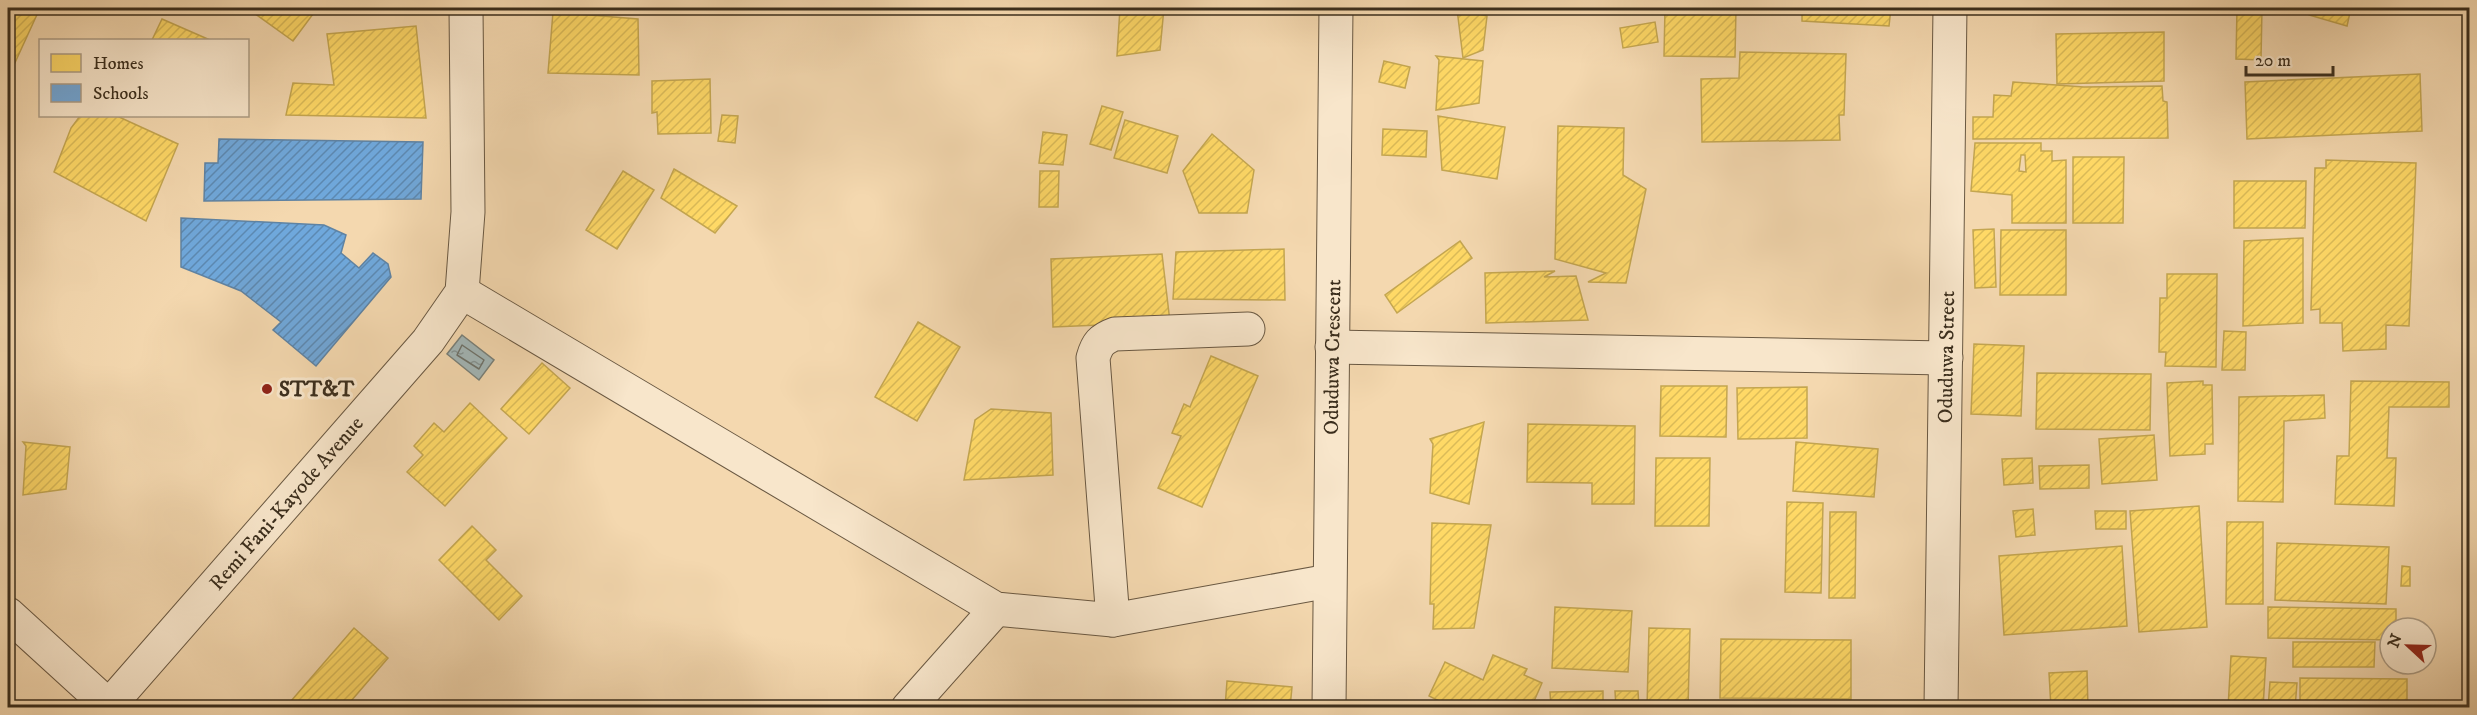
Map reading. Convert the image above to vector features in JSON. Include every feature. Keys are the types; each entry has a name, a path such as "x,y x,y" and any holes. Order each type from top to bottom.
{"street":[{"path":"466,8 468,212 462,292 996,609 1113,620 1329,581"},
{"name":"Oduduwa Crescent","path":"1329,708 1336,8"},
{"name":"Oduduwa Street","path":"1941,708 1950,8"},
{"name":"Remi Fani-Kayode Avenue","path":"109,707 428,341 462,292"},
{"path":"1113,620 1093,358 1096,347 1102,338 1115,334 1248,328"},
{"path":"1332,347 1946,358"},
{"path":"908,708 996,609"},
{"path":"8,614 109,707"}],"water":[{"path":"462,335 494,360 479,380 447,354"}],"building: Homes":[{"path":"8,8 40,8 8,78"},
{"path":"247,8 312,8 316,10 293,41"},
{"path":"1120,8 1164,8 1160,50 1117,56"},
{"path":"1665,8 1736,8 1735,57 1664,56"},
{"path":"1802,8 1891,8 1889,26 1802,21"},
{"path":"2237,8 2262,8 2261,60 2236,59"},
{"path":"2309,8 2351,8 2347,26 2309,15"},
{"path":"1457,9 1487,16 1483,50 1463,58"},
{"path":"553,12 638,19 639,75 548,73"},
{"path":"162,19 208,39 152,39"},
{"path":"1655,22 1658,42 1623,48 1620,28"},
{"path":"416,26 426,118 286,115 293,83 334,85 327,34"},
{"path":"2164,32 2164,81 2057,84 2056,34"},
{"path":"1740,52 1846,54 1844,115 1839,115 1840,140 1702,142 1701,79 1739,78"},
{"path":"1436,56 1483,61 1479,103 1436,110 1439,60"},
{"path":"1384,61 1410,67 1405,88 1379,82"},
{"path":"2420,74 2422,131 2247,139 2245,82"},
{"path":"710,79 711,133 658,134 657,112 652,113 652,81"},
{"path":"2013,82 2084,87 2162,86 2163,101 2167,102 2168,138 1973,139 1973,117 1993,117 1994,95 2011,96"},
{"path":"1102,106 1123,112 1111,150 1090,144"},
{"path":"722,115 738,116 735,143 718,141"},
{"path":"1438,116 1505,127 1497,179 1442,170"},
{"path":"79,117 119,117 178,144 146,221 54,172 71,128"},
{"path":"1125,120 1178,136 1167,173 1114,158"},
{"path":"1558,126 1624,128 1623,175 1646,189 1626,283 1588,282 1606,273 1555,259"},
{"path":"1383,129 1427,131 1426,157 1382,155"},
{"path":"1043,132 1067,135 1063,165 1039,163"},
{"path":"1212,134 1254,170 1247,213 1199,213 1183,171"},
{"path":"1975,143 2041,143 2041,151 2052,151 2052,161 2066,160 2066,223 2012,223 2012,195 1971,191","holes":["2021,155 2025,155 2026,172 2019,171"]},
{"path":"2073,157 2124,157 2123,223 2073,223"},
{"path":"2326,160 2416,163 2409,326 2386,325 2386,349 2343,351 2342,323 2320,323 2320,309 2311,310 2315,168 2326,168"},
{"path":"674,169 737,206 715,233 661,198"},
{"path":"623,171 654,190 617,249 586,230"},
{"path":"1040,171 1059,171 1058,207 1039,207"},
{"path":"2234,181 2306,181 2305,228 2234,228"},
{"path":"1994,229 1996,287 1975,288 1973,230"},
{"path":"2001,230 2066,230 2066,295 2000,295"},
{"path":"2303,238 2303,323 2243,326 2244,241"},
{"path":"1460,241 1472,258 1397,313 1385,295"},
{"path":"1284,249 1285,300 1173,299 1176,252"},
{"path":"1162,254 1170,322 1053,327 1051,259"},
{"path":"1555,271 1544,277 1576,276 1588,320 1486,323 1485,273"},
{"path":"2167,274 2217,274 2216,367 2165,366 2166,352 2159,352 2160,298 2167,298"},
{"path":"918,322 960,347 917,421 875,397"},
{"path":"2224,331 2246,332 2245,370 2222,370"},
{"path":"1974,344 2024,346 2021,416 1971,414"},
{"path":"1211,356 1258,376 1202,507 1158,488 1181,436 1172,433 1184,404 1190,407"},
{"path":"542,363 570,388 529,434 501,409"},
{"path":"2037,373 2151,374 2150,430 2036,429"},
{"path":"2203,381 2203,385 2212,385 2213,444 2205,444 2205,454 2170,456 2167,383"},
{"path":"2351,381 2449,382 2449,407 2389,407 2387,458 2396,458 2394,506 2335,504 2337,456 2349,456"},
{"path":"1661,386 1727,386 1726,437 1660,436"},
{"path":"1807,387 1807,438 1738,439 1737,388"},
{"path":"2324,395 2325,418 2284,421 2283,502 2238,501 2239,397"},
{"path":"470,403 507,438 445,506 407,472 423,455 414,446 434,423 444,432"},
{"path":"991,409 1051,413 1053,475 964,480 975,420"},
{"path":"1484,422 1469,504 1430,493 1433,444 1430,439"},
{"path":"1528,424 1635,426 1634,504 1592,504 1592,483 1527,482"},
{"path":"2154,435 2157,480 2102,484 2099,439"},
{"path":"23,442 70,447 66,489 23,495 26,446"},
{"path":"1796,442 1878,449 1874,497 1793,491"},
{"path":"1656,458 1710,458 1709,526 1655,526"},
{"path":"2032,458 2033,483 2004,485 2002,459"},
{"path":"2089,465 2089,488 2040,489 2039,466"},
{"path":"1787,502 1823,503 1821,593 1785,592"},
{"path":"2199,506 2207,627 2139,632 2130,511"},
{"path":"2033,509 2035,535 2016,537 2013,511"},
{"path":"2095,511 2126,511 2126,529 2096,529"},
{"path":"1830,512 1856,512 1855,598 1829,598"},
{"path":"2227,522 2263,522 2263,604 2226,604"},
{"path":"1432,523 1491,525 1474,628 1433,629 1434,604 1430,604"},
{"path":"472,526 496,550 486,560 522,596 499,620 439,560"},
{"path":"2277,543 2389,547 2386,604 2275,600"},
{"path":"2122,546 2127,626 2004,635 1999,556"},
{"path":"2402,566 2410,567 2410,586 2401,586"},
{"path":"1555,607 1632,611 1628,672 1552,668"},
{"path":"2268,607 2396,609 2396,616 2378,616 2378,640 2268,638"},
{"path":"354,628 388,658 345,708 285,708"},
{"path":"1649,628 1690,629 1688,708 1647,708"},
{"path":"1721,639 1851,640 1851,699 1720,698"},
{"path":"2293,642 2375,642 2374,667 2293,667"},
{"path":"1493,655 1527,669 1524,675 1542,683 1531,708 1453,708 1429,696 1445,662 1483,680"},
{"path":"2231,656 2266,658 2263,708 2228,708"},
{"path":"2087,671 2088,708 2051,708 2049,673"},
{"path":"2300,678 2407,679 2407,708 2300,708"},
{"path":"1227,681 1292,687 1290,708 1225,708"},
{"path":"2270,682 2297,683 2295,708 2268,708"},
{"path":"1603,691 1603,708 1551,708 1550,692"},
{"path":"1615,691 1638,691 1639,708 1616,708"},
{"path":"1380,701 1397,705 1410,708 1375,708"}],"building: Schools":[{"path":"219,139 423,142 421,199 204,201 205,163 218,163"},
{"path":"181,218 324,225 346,235 341,253 359,268 373,253 388,264 391,277 316,366 273,330 281,322 241,291 181,267"}],"place":[{"name":"STT&T","path":"267,389"}]}
